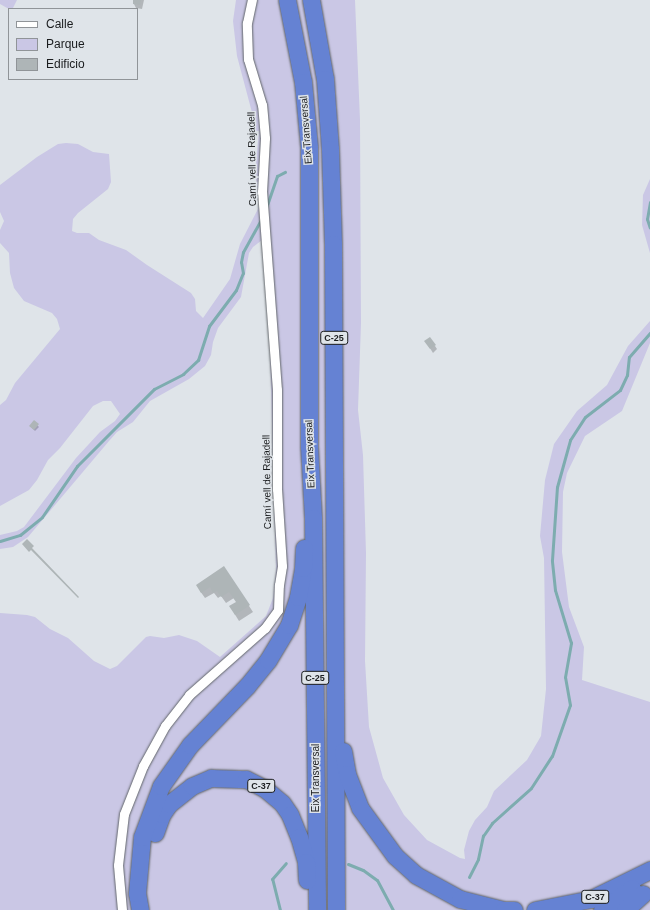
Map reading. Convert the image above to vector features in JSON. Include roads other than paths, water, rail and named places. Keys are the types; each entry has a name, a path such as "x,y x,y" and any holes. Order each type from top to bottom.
{"highway":[{"name":"Eix Transversal","path":"287,0 303,82 309,147 309,446 313,518 317,910"},
{"name":"Eix Transversal","path":"311,0 325,79 330,157 335,423 336,910"},
{"path":"140,910 137,893 142,837 162,786 190,745 247,686 268,660 289,625 298,597 303,568 309,446"},
{"path":"335,678 343,725 343,750 348,774 360,808 378,835 395,856 416,875 439,889 460,899 504,910 514,910"},
{"name":"C-37","path":"150,910 148,894 149,862 153,837 162,814 169,804 192,786 211,778 225,777 246,779 264,788 282,804 290,815 299,837 306,862 311,910"},
{"name":"C-37","path":"535,910 591,899 650,870"},
{"name":"C-37","path":"602,910 650,874"},
{"name":"C-37","path":"620,910 642,894 625,910"}],"street":[{"name":"Camí vell de Rajadell","path":"122,910 118,865 124,814 143,766 165,726 189,696 265,628 278,610 279,585 282,566 277,489 277,390 262,192 265,138 262,105 248,59 247,23 252,0"}],"waterway":[{"path":"266,208 277,176 285,172"},
{"path":"650,202 647,219 650,228"},
{"path":"0,541 20,535 42,517 77,466 154,389 183,374 198,360 209,326 236,290 243,273 241,262 243,252 261,220"},
{"path":"469,877 478,859 483,836 492,823 531,788 552,756 570,705 565,677 571,643 555,590 552,560 557,487 570,440 585,417 620,390 627,375 629,357 650,333"},
{"path":"280,910 272,879 286,863"},
{"path":"348,864 363,870 377,880 393,910"}]}
